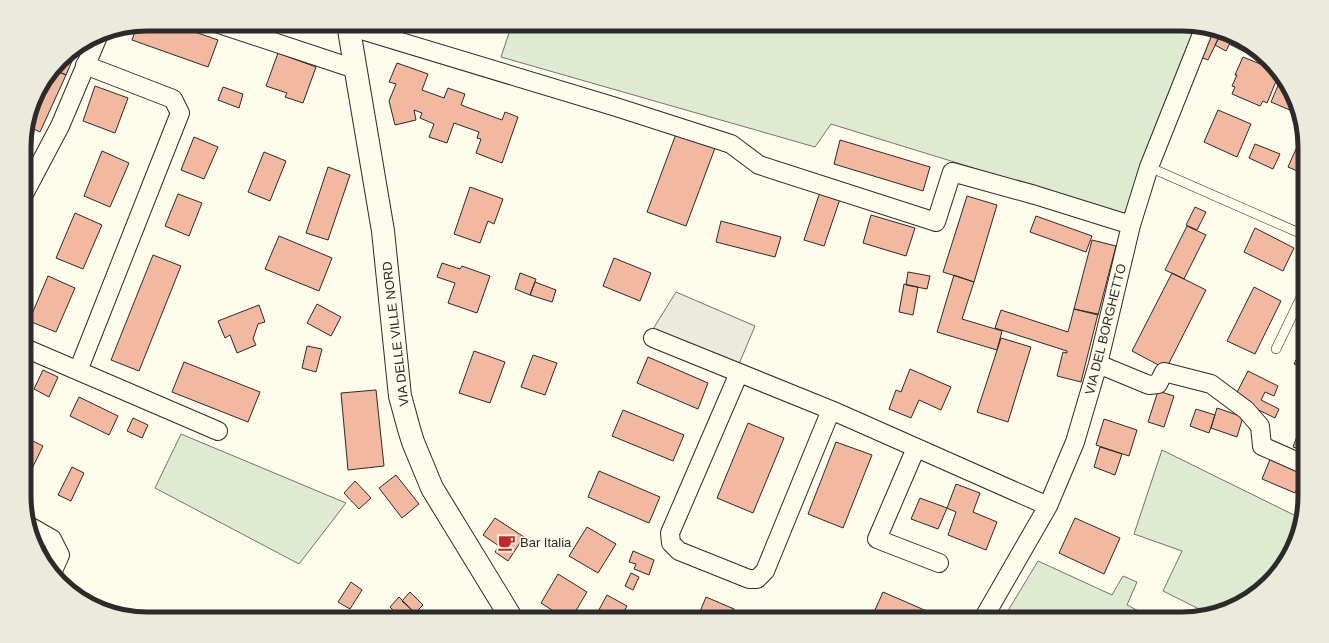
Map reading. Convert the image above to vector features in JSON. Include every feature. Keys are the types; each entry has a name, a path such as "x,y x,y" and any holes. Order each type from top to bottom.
{"street":[{"path":"240,31 355,69"},
{"name":"VIA DELLE VILLE NORD","path":"349,31 383,231 400,396 409,429 432,488 508,612"},
{"path":"368,31 731,144 760,165 936,222 952,172 1034,195 1131,225"},
{"name":"VIA DEL BORGHETTO","path":"987,612 1048,506 1076,442 1098,364 1131,225 1149,167 1202,33"},
{"path":"31,181 60,126 95,44"},
{"path":"78,371 180,113 174,99 85,65"},
{"path":"653,338 831,410 1048,506"},
{"path":"31,351 218,431"},
{"path":"1098,364 1149,384 1158,384 1164,372 1210,384 1246,410 1260,426 1262,446 1298,462"},
{"path":"739,373 670,533 672,543 679,551 749,579 757,579 765,572 831,410"},
{"path":"916,448 877,539 939,563"},
{"path":"36,530 52,539 60,555 55,567"}],"lane":[{"path":"1149,167 1298,232"},
{"path":"1276,349 1298,303"}],"green space":[{"path":"510,31 1194,32 1126,215 831,124 815,147 501,57"},
{"path":"181,434 346,503 299,564 155,488"},
{"path":"1162,450 1296,516 1289,540 1282,554 1274,567 1264,578 1253,588 1233,600 1219,606 1202,610 1163,591 1182,551 1134,534"},
{"path":"1038,561 1112,595 1123,576 1137,582 1127,605 1140,612 1007,612"}],"shaded area":[{"path":"676,292 755,326 739,364 653,329"}],"building":[{"path":"192,31 218,40 208,67 132,40 135,32"},
{"path":"1209,34 1219,37 1208,60 1198,56"},
{"path":"1219,37 1230,42 1226,51 1215,45"},
{"path":"1230,42 1240,47 1255,57 1229,44"},
{"path":"278,53 316,67 303,103 285,97 287,93 266,86"},
{"path":"1243,57 1265,66 1276,80 1267,103 1263,101 1260,106 1232,94 1235,87 1232,86 1237,75 1235,75"},
{"path":"73,58 66,75 59,72"},
{"path":"397,63 428,74 422,90 444,98 448,88 465,94 461,105 502,120 505,112 518,117 502,163 476,153 481,139 477,138 479,132 454,123 447,143 429,137 434,124 420,118 422,113 414,110 416,120 395,125 389,101 396,84 389,82"},
{"path":"59,72 66,75 40,132 33,128 35,117 43,96"},
{"path":"1279,84 1292,111 1271,102"},
{"path":"95,86 128,98 115,133 83,121"},
{"path":"223,87 243,94 239,108 218,100"},
{"path":"1218,110 1251,124 1237,157 1204,142"},
{"path":"676,134 715,148 686,226 647,212"},
{"path":"194,137 218,147 204,179 181,170"},
{"path":"840,140 930,167 923,191 834,164"},
{"path":"1255,144 1280,154 1273,169 1249,158"},
{"path":"1298,145 1298,171 1288,167"},
{"path":"102,151 129,163 110,207 84,196"},
{"path":"264,152 286,161 270,201 248,192"},
{"path":"328,167 350,175 328,240 306,233"},
{"path":"470,187 503,199 494,224 488,221 480,243 454,234"},
{"path":"820,192 840,199 824,246 804,240"},
{"path":"178,194 202,203 189,236 165,226"},
{"path":"967,196 997,205 974,282 943,272"},
{"path":"1195,207 1206,212 1197,230 1186,225"},
{"path":"75,213 102,225 83,269 56,258"},
{"path":"871,215 915,228 906,256 863,243"},
{"path":"1036,216 1092,236 1086,252 1030,232"},
{"path":"721,221 781,237 775,257 716,242"},
{"path":"1187,226 1206,235 1184,279 1165,270"},
{"path":"1255,228 1294,248 1283,271 1244,252"},
{"path":"279,236 332,258 319,291 265,269"},
{"path":"1092,240 1116,246 1098,315 1074,309"},
{"path":"153,255 181,266 139,371 111,360"},
{"path":"614,258 651,273 640,301 603,286"},
{"path":"442,263 460,269 462,266 490,276 477,313 448,303 455,283 437,277"},
{"path":"908,272 930,276 927,289 906,285"},
{"path":"520,273 536,279 530,295 515,289"},
{"path":"1172,273 1206,290 1166,369 1132,351"},
{"path":"954,275 974,282 962,319 1002,331 997,350 937,332"},
{"path":"48,276 75,288 56,332 31,322 31,316"},
{"path":"535,282 556,290 552,302 530,295"},
{"path":"904,284 918,287 913,315 899,312"},
{"path":"1254,287 1281,301 1255,354 1227,341"},
{"path":"317,304 341,317 331,336 307,323"},
{"path":"259,305 265,322 258,324 253,339 256,345 237,353 230,335 225,338 218,321"},
{"path":"1074,309 1098,314 1081,382 1057,376 1063,352 1067,353 1067,351 995,328 1001,310 1068,332"},
{"path":"1001,338 1031,347 1008,422 977,412"},
{"path":"307,346 322,349 316,372 302,368"},
{"path":"474,351 505,362 490,403 459,393"},
{"path":"533,355 557,363 545,395 521,387"},
{"path":"1298,356 1298,366 1294,364"},
{"path":"648,357 708,383 698,409 637,383"},
{"path":"184,362 260,392 248,422 172,392"},
{"path":"910,369 951,387 941,410 919,400 911,418 889,409 896,390 901,392"},
{"path":"43,370 58,377 49,397 34,389"},
{"path":"1248,371 1278,386 1274,396 1265,392 1261,400 1279,409 1275,418 1234,398"},
{"path":"376,390 384,466 348,470 341,393"},
{"path":"1158,391 1174,396 1164,427 1148,422"},
{"path":"79,397 118,416 109,435 70,416"},
{"path":"1217,408 1243,417 1237,437 1211,428"},
{"path":"1196,409 1215,415 1209,433 1190,426"},
{"path":"623,410 684,435 673,461 612,436"},
{"path":"133,418 148,425 142,438 127,431"},
{"path":"1104,419 1137,430 1129,456 1096,445"},
{"path":"748,423 784,438 753,513 717,498"},
{"path":"1298,434 1298,449 1293,447"},
{"path":"31,440 43,446 31,471"},
{"path":"836,442 872,455 843,528 808,514"},
{"path":"1100,447 1122,454 1115,475 1094,467"},
{"path":"1271,457 1298,469 1298,487 1295,493 1262,479"},
{"path":"72,467 84,473 71,501 58,495"},
{"path":"599,471 660,497 649,523 588,497"},
{"path":"396,475 419,504 402,518 379,488"},
{"path":"355,481 371,498 359,509 344,493"},
{"path":"956,484 980,493 973,512 997,522 986,550 948,535 956,512 947,508"},
{"path":"920,498 947,508 938,529 911,519"},
{"name":"Bar Italia","path":"495,518 524,537 508,561 495,552 499,546 483,535"},
{"path":"1075,518 1120,538 1104,574 1059,553"},
{"path":"587,527 616,544 598,573 569,556"},
{"path":"633,551 654,560 649,575 634,569 636,564 629,562"},
{"path":"631,573 639,577 633,590 625,586"},
{"path":"558,574 587,592 575,612 555,612 541,603"},
{"path":"351,582 362,590 350,609 338,602"},
{"path":"410,592 423,605 416,612 414,612 402,601"},
{"path":"883,592 929,612 874,612"},
{"path":"607,595 627,606 624,612 598,612"},
{"path":"399,597 414,612 395,612 390,607"},
{"path":"706,597 734,609 733,612 700,612"}],"place":[{"name":"Bar Italia","path":"507,542"}]}
